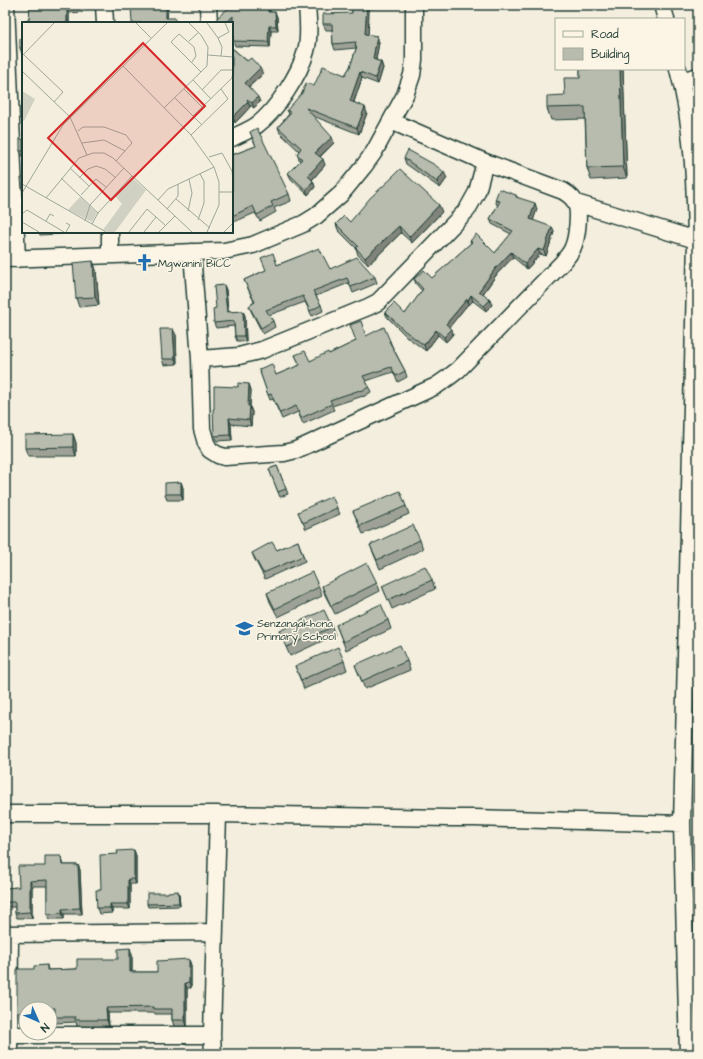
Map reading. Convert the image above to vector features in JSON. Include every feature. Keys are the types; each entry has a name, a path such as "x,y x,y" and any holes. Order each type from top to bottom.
{"street":[{"path":"6,5 11,259 110,254 224,251 253,245 303,224 316,216 341,194 364,166 405,95 412,75 414,60 414,5"},
{"path":"104,5 105,22"},
{"path":"208,5 209,22"},
{"path":"233,137 257,125 274,108 302,64 308,34 307,5"},
{"path":"662,5 666,18"},
{"path":"688,1054 682,824 697,240 696,206 689,123 680,75 698,76"},
{"path":"192,252 200,359 202,429 206,443 210,450 218,455 225,457 284,453 296,450 436,386 450,377 562,263 573,246 578,221 576,203 570,195 563,191 485,162 391,121"},
{"path":"200,359 239,356 262,350 378,302 467,210 477,192 485,162"},
{"path":"576,203 697,240"},
{"path":"110,233 110,254"},
{"path":"5,814 218,814 475,818 682,824"},
{"path":"213,1054 214,932 218,814"},
{"path":"9,1054 7,934 214,932"},
{"path":"9,1035 212,1035"}],"shaded area":[{"path":"5,164 9,239 5,249"}],"building":[{"path":"30,5 81,5 81,7 67,8 67,22 27,22 26,20 29,20"},
{"path":"131,5 166,5 166,18 175,18 175,22 132,22"},
{"path":"232,5 268,5 268,12 275,12 276,26 269,26 268,42 233,41 233,16 227,22 215,22 217,18"},
{"path":"352,5 367,5 365,34 377,36 373,59 381,62 375,78 360,72 350,101 365,107 357,128 306,108 332,137 315,153 323,159 308,176 313,181 306,190 288,173 302,159 297,154 301,148 278,127 291,113 287,110 302,93 306,83 314,86 323,66 345,75 350,67 357,46 355,46 356,42 333,44 332,24 323,24 323,14 352,13"},
{"path":"20,38 22,38 22,48 20,48"},
{"path":"233,49 247,61 251,58 260,68 245,83 258,97 252,103 247,99 248,102 233,117"},
{"path":"580,70 620,70 623,167 587,168 585,107 547,108 547,96 565,95 564,78 580,78"},
{"path":"257,128 289,194 271,202 273,206 257,215 253,206 233,216 233,155 256,146 250,132"},
{"path":"20,139 22,139 22,151 20,151"},
{"path":"408,150 435,165 444,172 437,182 404,158"},
{"path":"400,169 439,205 409,237 399,226 365,258 356,248 358,246 336,224 344,216 350,222 370,198"},
{"path":"499,189 516,195 516,197 535,203 530,219 552,227 544,251 538,249 525,264 511,252 495,269 479,291 490,300 484,306 471,295 446,324 452,329 444,337 436,330 424,345 405,331 385,312 394,303 405,314 423,289 414,279 424,270 432,278 472,242 470,241 476,234 495,253 513,231 490,219 500,201 495,200"},
{"path":"319,248 330,269 357,257 375,277 351,287 347,278 313,291 321,305 310,311 303,296 266,310 273,321 261,328 249,306 255,302 244,280 266,270 261,258 273,253 277,265"},
{"path":"93,261 95,297 76,298 73,263"},
{"path":"224,285 227,312 243,311 244,336 235,336 234,321 214,323 213,309 216,308 214,286"},
{"path":"361,321 366,336 384,327 389,341 405,371 396,376 391,367 363,376 369,387 361,391 360,390 330,400 332,404 301,418 296,406 280,413 271,394 268,395 259,369 272,364 276,375 300,365 295,355 305,351 310,361 328,352 329,354 356,341 350,325"},
{"path":"160,329 173,329 175,359 162,359"},
{"path":"238,383 249,384 249,420 229,418 230,435 214,436 214,386 238,387"},
{"path":"73,434 73,447 25,448 25,435"},
{"path":"277,466 286,489 278,492 269,469"},
{"path":"181,482 181,494 165,494 165,483"},
{"path":"400,491 406,506 360,526 353,511"},
{"path":"332,496 337,508 303,523 298,512"},
{"path":"413,525 420,540 377,560 370,545"},
{"path":"298,541 303,556 263,573 252,553 272,542 277,550"},
{"path":"367,563 377,583 331,606 322,586"},
{"path":"425,566 432,580 388,600 382,586"},
{"path":"312,572 319,587 275,609 267,593"},
{"path":"381,604 388,620 343,642 336,625"},
{"path":"324,610 332,627 287,647 279,631"},
{"path":"400,645 407,661 362,681 355,665"},
{"path":"338,647 344,661 301,680 295,666"},
{"path":"134,850 134,879 128,879 128,904 110,904 110,908 97,908 96,890 101,890 100,855 118,854 117,851"},
{"path":"45,856 61,856 62,865 78,865 80,908 62,909 62,913 47,914 47,880 30,881 30,912 15,913 15,902 5,902 5,888 19,887 18,866 45,866"},
{"path":"178,891 179,903 147,904 147,893 168,893"},
{"path":"130,948 130,972 157,972 157,961 189,959 189,982 185,983 185,1020 172,1020 172,1009 153,1009 153,1007 106,1008 107,1020 75,1020 75,1017 58,1017 58,1001 18,1001 17,1012 17,969 34,969 34,966 47,965 47,970 77,969 77,959 118,959 118,949"}],"place":[{"name":"Mgwanini BICC","path":"145,263"},
{"name":"Senzangakhona Primary School","path":"244,629"}]}
